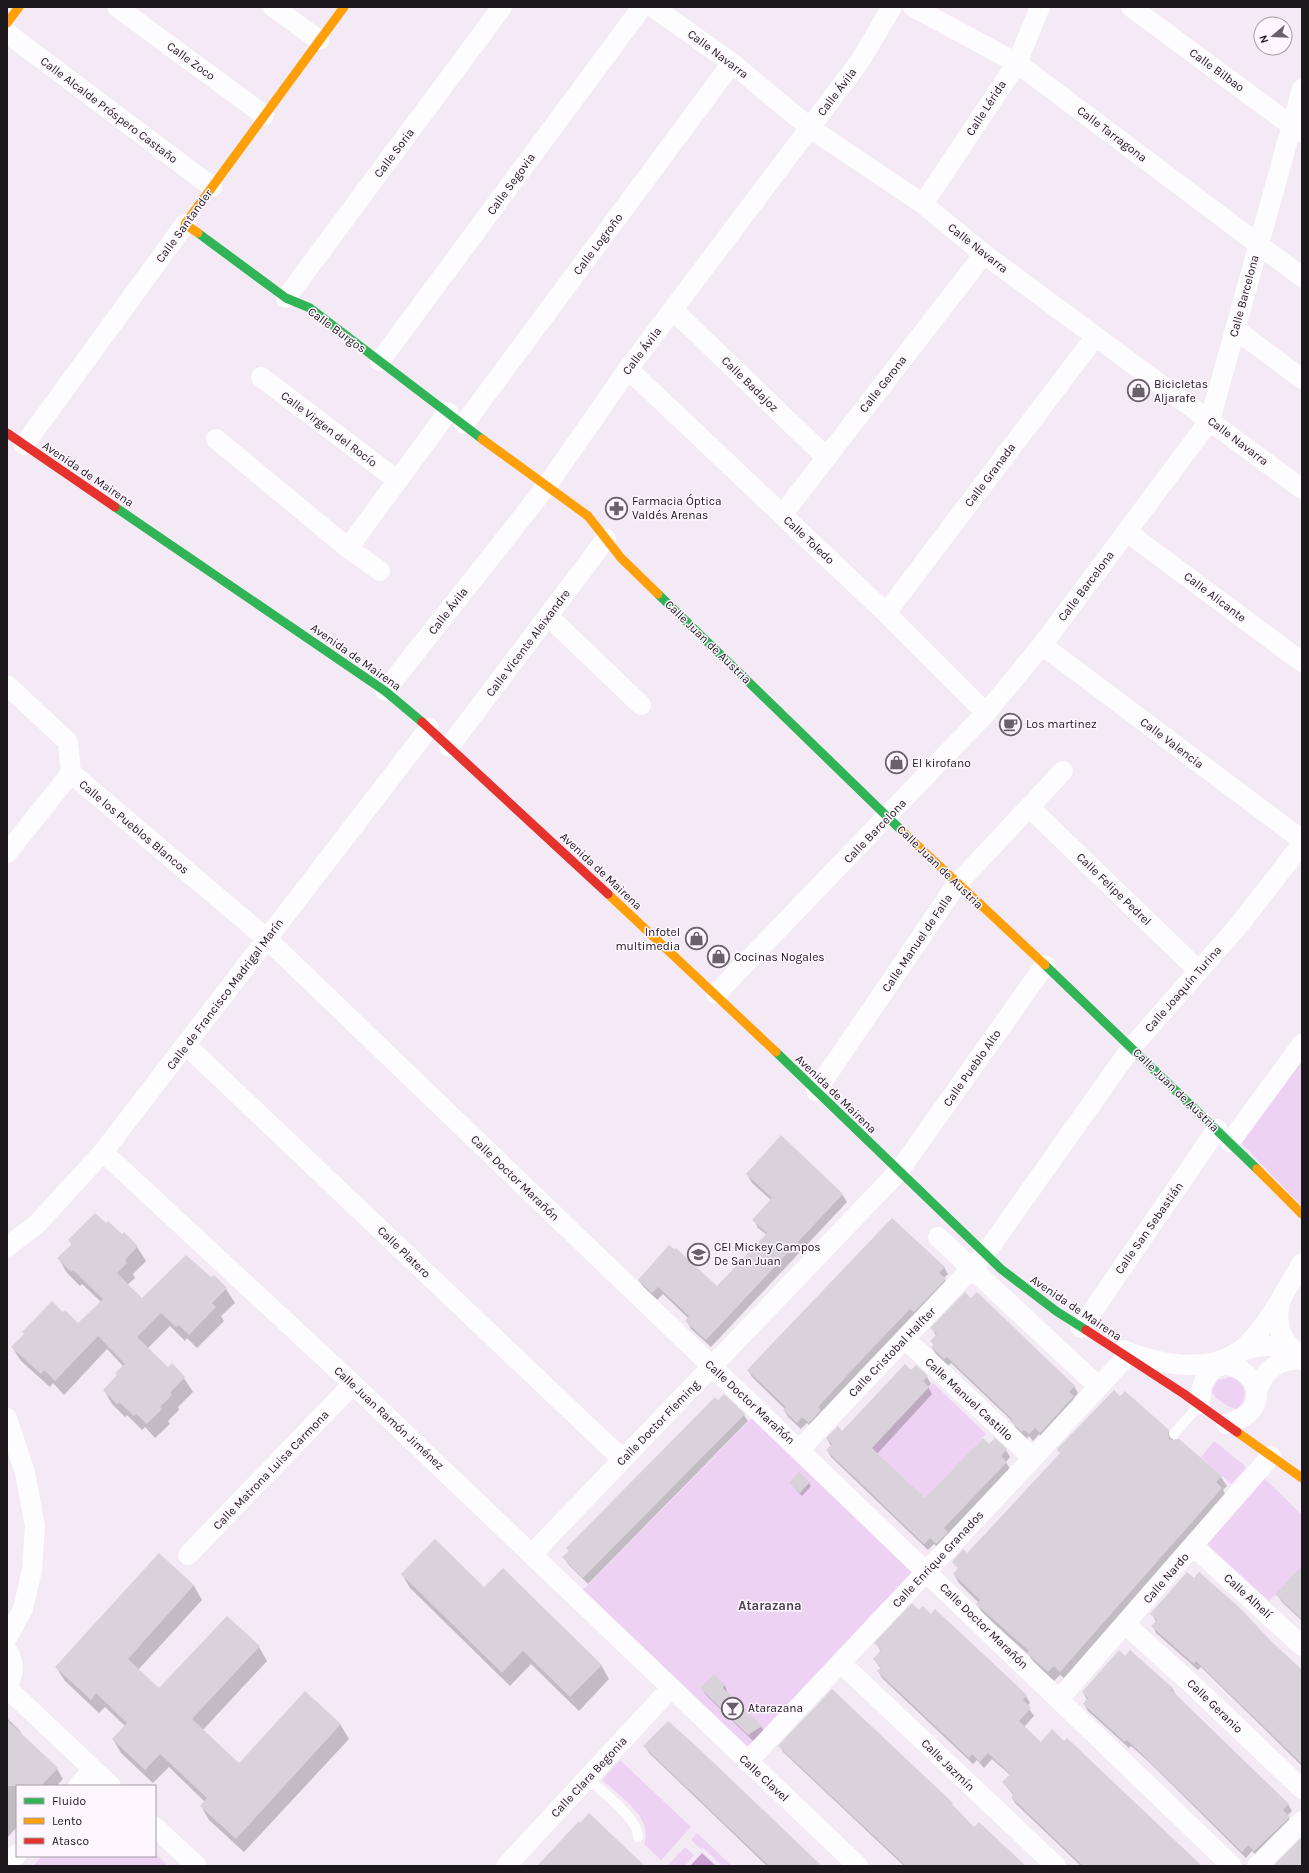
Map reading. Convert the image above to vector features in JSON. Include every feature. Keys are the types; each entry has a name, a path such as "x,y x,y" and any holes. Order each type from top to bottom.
{"street":[{"path":"7,23 19,7"},
{"name":"Calle Zoco","path":"118,7 264,115"},
{"path":"273,7 318,40"},
{"name":"Calle Santander","path":"24,445 318,40 344,7"},
{"name":"Calle Soria","path":"286,298 502,7"},
{"name":"Calle Segovia","path":"380,361 642,7"},
{"name":"Calle Navarra","path":"653,7 732,63 810,128 923,204 984,254 1302,489"},
{"name":"Calle Ávila","path":"385,691 546,487 628,370 860,62 892,7"},
{"name":"Calle Tarragona","path":"913,7 1016,63 1302,277"},
{"name":"Calle Lérida","path":"923,204 1016,63 1040,7"},
{"name":"Calle Bilbao","path":"1131,7 1297,129"},
{"name":"Calle Alcalde Próspero Castaño","path":"7,33 212,187"},
{"name":"Calle Logroño","path":"464,424 732,63"},
{"name":"Calle Barcelona","path":"716,994 889,817 986,713 1042,645 1210,420 1258,244 1297,129 1302,88"},
{"name":"Calle Burgos","path":"185,224 286,298 310,308 546,487"},
{"name":"Calle Gerona","path":"782,515 984,254"},
{"name":"Calle Badajoz","path":"673,310 826,457"},
{"path":"1235,329 1302,378"},
{"name":"Calle Granada","path":"886,613 1095,337"},
{"name":"Calle Toledo","path":"628,370 886,613 986,713"},
{"name":"Calle Virgen del Rocío","path":"261,377 398,480"},
{"path":"348,548 448,412"},
{"name":"Avenida de Mairena","path":"7,433 385,691 429,728 716,994 899,1171 978,1261 1034,1295 1081,1328 1200,1404 1302,1478"},
{"path":"216,440 348,548 380,571"},
{"name":"Calle Juan de Austria","path":"546,487 588,516 621,558 957,884 1045,964 1224,1136 1302,1214"},
{"name":"Calle Alicante","path":"1127,532 1302,662"},
{"name":"Calle Vicente Aleixandre","path":"449,747 606,539"},
{"path":"548,616 641,705"},
{"name":"Calle Valencia","path":"1042,645 1302,840"},
{"name":"Calle los Pueblos Blancos","path":"7,685 68,742 71,774 267,939"},
{"name":"Calle de Francisco Madrigal Marín","path":"7,1247 38,1224 103,1152 429,728"},
{"name":"Calle Manuel de Falla","path":"816,1091 957,884 1063,771"},
{"path":"7,853 71,774"},
{"name":"Calle Felipe Pedrel","path":"1029,807 1199,972"},
{"name":"Calle Joaquín Turina","path":"978,1261 1131,1048 1239,925 1302,844"},
{"name":"Calle Doctor Marañón","path":"267,939 712,1368 800,1449 1232,1866"},
{"name":"Calle Pueblo Alto","path":"899,1171 1045,964"},
{"name":"Calle San Sebastián","path":"1081,1328 1224,1136 1302,1044"},
{"name":"Calle Platero","path":"186,1045 622,1459"},
{"name":"Calle Juan Ramón Jiménez","path":"103,1152 354,1384 671,1688"},
{"name":"Calle Doctor Fleming","path":"532,1554 622,1459 712,1368 899,1171"},
{"path":"938,1237 978,1261 1099,1387"},
{"name":"Calle Cristobal Halfter","path":"800,1449 978,1261"},
{"path":"1200,1404 1202,1382 1211,1371 1235,1354 1256,1335 1302,1263"},
{"path":"1284,1293 1279,1307 1278,1320 1282,1336 1294,1353"},
{"name":"Calle Manuel Castillo","path":"905,1339 1033,1458"},
{"path":"1105,1342 1128,1352 1171,1363 1209,1363 1256,1346 1294,1353"},
{"path":"1266,1373 1294,1353"},
{"path":"1226,1424 1248,1414 1255,1402 1256,1395 1266,1373 1277,1364 1288,1360 1294,1353"},
{"name":"Calle Enrique Granados","path":"747,1762 1127,1356"},
{"path":"1211,1371 1224,1366 1238,1367 1250,1376 1254,1382 1256,1395"},
{"name":"Calle Matrona Luisa Carmona","path":"188,1556 354,1384"},
{"path":"7,1418 25,1473 35,1526 32,1570 23,1609 7,1638"},
{"name":"Calle Nardo","path":"1059,1699 1194,1547 1271,1456"},
{"name":"Calle Alhelí","path":"1194,1547 1302,1646"},
{"name":"Calle Geranio","path":"1125,1624 1194,1686 1302,1789"},
{"path":"7,1650 13,1666 13,1673 7,1688 110,1785"},
{"name":"Calle Jazmín","path":"841,1663 1056,1866"},
{"name":"Calle Clavel","path":"671,1688 747,1762 858,1866"},
{"name":"Calle Clara Begonia","path":"506,1866 671,1688"},
{"path":"79,1785 93,1769"},
{"path":"1257,1866 1302,1821"},
{"path":"156,1828 197,1866"},
{"path":"7,1865 16,1855"}],"lane":[{"path":"1174,1434 1200,1404"},
{"path":"588,1778 631,1819 637,1828 638,1837"}],"shaded area":[{"path":"1302,1058 1302,1206 1240,1142"},
{"path":"1230,1377 1236,1379 1243,1386 1245,1396 1241,1405 1237,1409 1222,1402 1215,1397 1211,1391 1218,1380"},
{"path":"933,1383 986,1434 926,1499 872,1448"},
{"path":"759,1411 927,1571 747,1762 576,1597"},
{"path":"1214,1441 1245,1466 1245,1469 1231,1484 1201,1457"},
{"path":"1264,1478 1302,1515 1302,1566 1269,1601 1208,1545 1208,1542"},
{"path":"620,1760 691,1827 661,1860 644,1844 646,1834 640,1816 625,1800 602,1780"},
{"path":"697,1833 732,1866 722,1866 702,1847 701,1849 691,1840"},
{"path":"685,1847 694,1855 685,1866 667,1866"},
{"path":"702,1853 716,1866 690,1866"},
{"path":"156,1854 168,1866 33,1866 41,1857 156,1857"}],"building":[{"path":"781,1135 843,1194 706,1340 685,1321 689,1316 658,1287 652,1293 638,1280 669,1245 674,1249 676,1248 717,1286 767,1233 752,1220 772,1198 746,1174"},
{"path":"95,1213 106,1223 108,1221 122,1234 124,1232 138,1246 125,1260 127,1263 117,1273 142,1298 186,1255 211,1277 214,1275 227,1288 212,1303 216,1307 189,1335 179,1325 176,1327 161,1313 137,1337 168,1367 172,1363 185,1377 170,1393 172,1395 160,1407 162,1409 147,1424 136,1414 134,1416 119,1402 117,1404 103,1390 117,1375 115,1373 125,1364 98,1336 55,1381 44,1370 41,1374 11,1347 24,1334 22,1332 52,1301 63,1312 65,1310 78,1323 103,1299 73,1270 71,1272 57,1258 72,1244 68,1240"},
{"path":"892,1218 945,1267 939,1273 946,1279 914,1312 910,1309 867,1354 818,1407 821,1410 809,1423 802,1417 797,1423 783,1410 786,1407 747,1370"},
{"path":"965,1292 971,1298 977,1292 1075,1386 1069,1392 1074,1396 1040,1433 1035,1428 1029,1434 1024,1430 1022,1432 1010,1421 1012,1419 947,1357 944,1359 931,1347 934,1344 930,1341 937,1334 930,1328"},
{"path":"905,1364 911,1370 916,1365 928,1376 923,1381 929,1387 872,1448 925,1498 983,1438 989,1444 995,1438 1007,1449 1001,1456 1007,1462 944,1528 948,1532 936,1544 930,1538 924,1544 826,1450 832,1444 826,1438 838,1426 842,1431"},
{"path":"1114,1390 1120,1396 1125,1391 1169,1430 1169,1439 1179,1439 1222,1476 1216,1482 1222,1488 1060,1672 1054,1666 1048,1672 1027,1653 1029,1651 976,1604 980,1600 953,1574 958,1568 952,1562 963,1549 967,1553 986,1533 1060,1453 1057,1449"},
{"path":"724,1394 745,1414 583,1578 562,1557 569,1551 566,1548 715,1397 718,1400"},
{"path":"799,1472 810,1482 800,1493 789,1483"},
{"path":"435,1539 484,1587 503,1568 602,1665 570,1697 523,1651 502,1673 401,1574"},
{"path":"159,1553 194,1585 128,1659 159,1688 227,1616 260,1646 192,1719 239,1763 305,1691 341,1724 236,1839 200,1806 207,1798 160,1754 145,1770 112,1739 127,1723 96,1693 91,1700 55,1667"},
{"path":"1302,1566 1302,1620 1275,1594"},
{"path":"1187,1572 1194,1578 1199,1572 1241,1609 1269,1639 1302,1670 1302,1764 1196,1661 1194,1664 1151,1626 1157,1620 1150,1614"},
{"path":"912,1603 919,1610 923,1606 931,1614 935,1609 1027,1695 1023,1700 1031,1708 1019,1721 1041,1742 1052,1729 1064,1741 1067,1738 1202,1866 1083,1866 1011,1797 1014,1794 1002,1782 1010,1774 988,1753 980,1762 972,1754 969,1758 877,1671 881,1667 873,1659 881,1650 874,1643"},
{"path":"1119,1650 1125,1656 1130,1650 1173,1688 1171,1690 1289,1804 1283,1810 1290,1817 1254,1851 1248,1845 1242,1852 1127,1740 1125,1742 1083,1704 1088,1698 1082,1692"},
{"name":"Atarazana","path":"714,1674 725,1685 723,1688 762,1726 748,1735 700,1688"},
{"path":"832,1689 953,1803 952,1804 974,1827 979,1822 1026,1866 906,1866 778,1746"},
{"path":"7,1720 58,1768 42,1785 7,1786"},
{"path":"668,1721 822,1866 769,1866 643,1746"},
{"path":"589,1813 645,1866 537,1866 579,1821 580,1823"},
{"path":"1302,1837 1302,1866 1277,1866 1275,1864"}],"traffic: fast":[{"path":"198,233 286,298 310,308 482,439"},
{"path":"115,507 385,691 422,722"},
{"path":"658,594 902,831"},
{"path":"1045,965 1257,1169"},
{"path":"776,1052 1001,1269 1056,1311 1086,1330"}],"traffic: slow":[{"path":"7,23 19,7"},
{"path":"198,233 185,224 344,7"},
{"path":"482,439 588,516 621,558 658,594"},
{"path":"902,831 1045,965"},
{"path":"608,894 776,1052"},
{"path":"1257,1169 1302,1214"},
{"path":"1237,1432 1302,1478"}],"traffic: jam":[{"path":"7,433 115,507"},
{"path":"422,722 608,894"},
{"path":"1086,1330 1184,1394 1237,1432"}],"place":[{"name":"Bicicletas Aljarafe","path":"1139,391"},
{"name":"Farmacia Óptica Valdés Arenas","path":"617,508"},
{"name":"Los martinez","path":"1010,724"},
{"name":"El kirofano","path":"897,763"},
{"name":"Infotel multimedia","path":"696,939"},
{"name":"Cocinas Nogales","path":"719,957"},
{"name":"CEI Mickey Campos De San Juan","path":"698,1254"},
{"name":"Atarazana","path":"732,1708"}],"district":[{"name":"Atarazana","path":"770,1605"}]}
